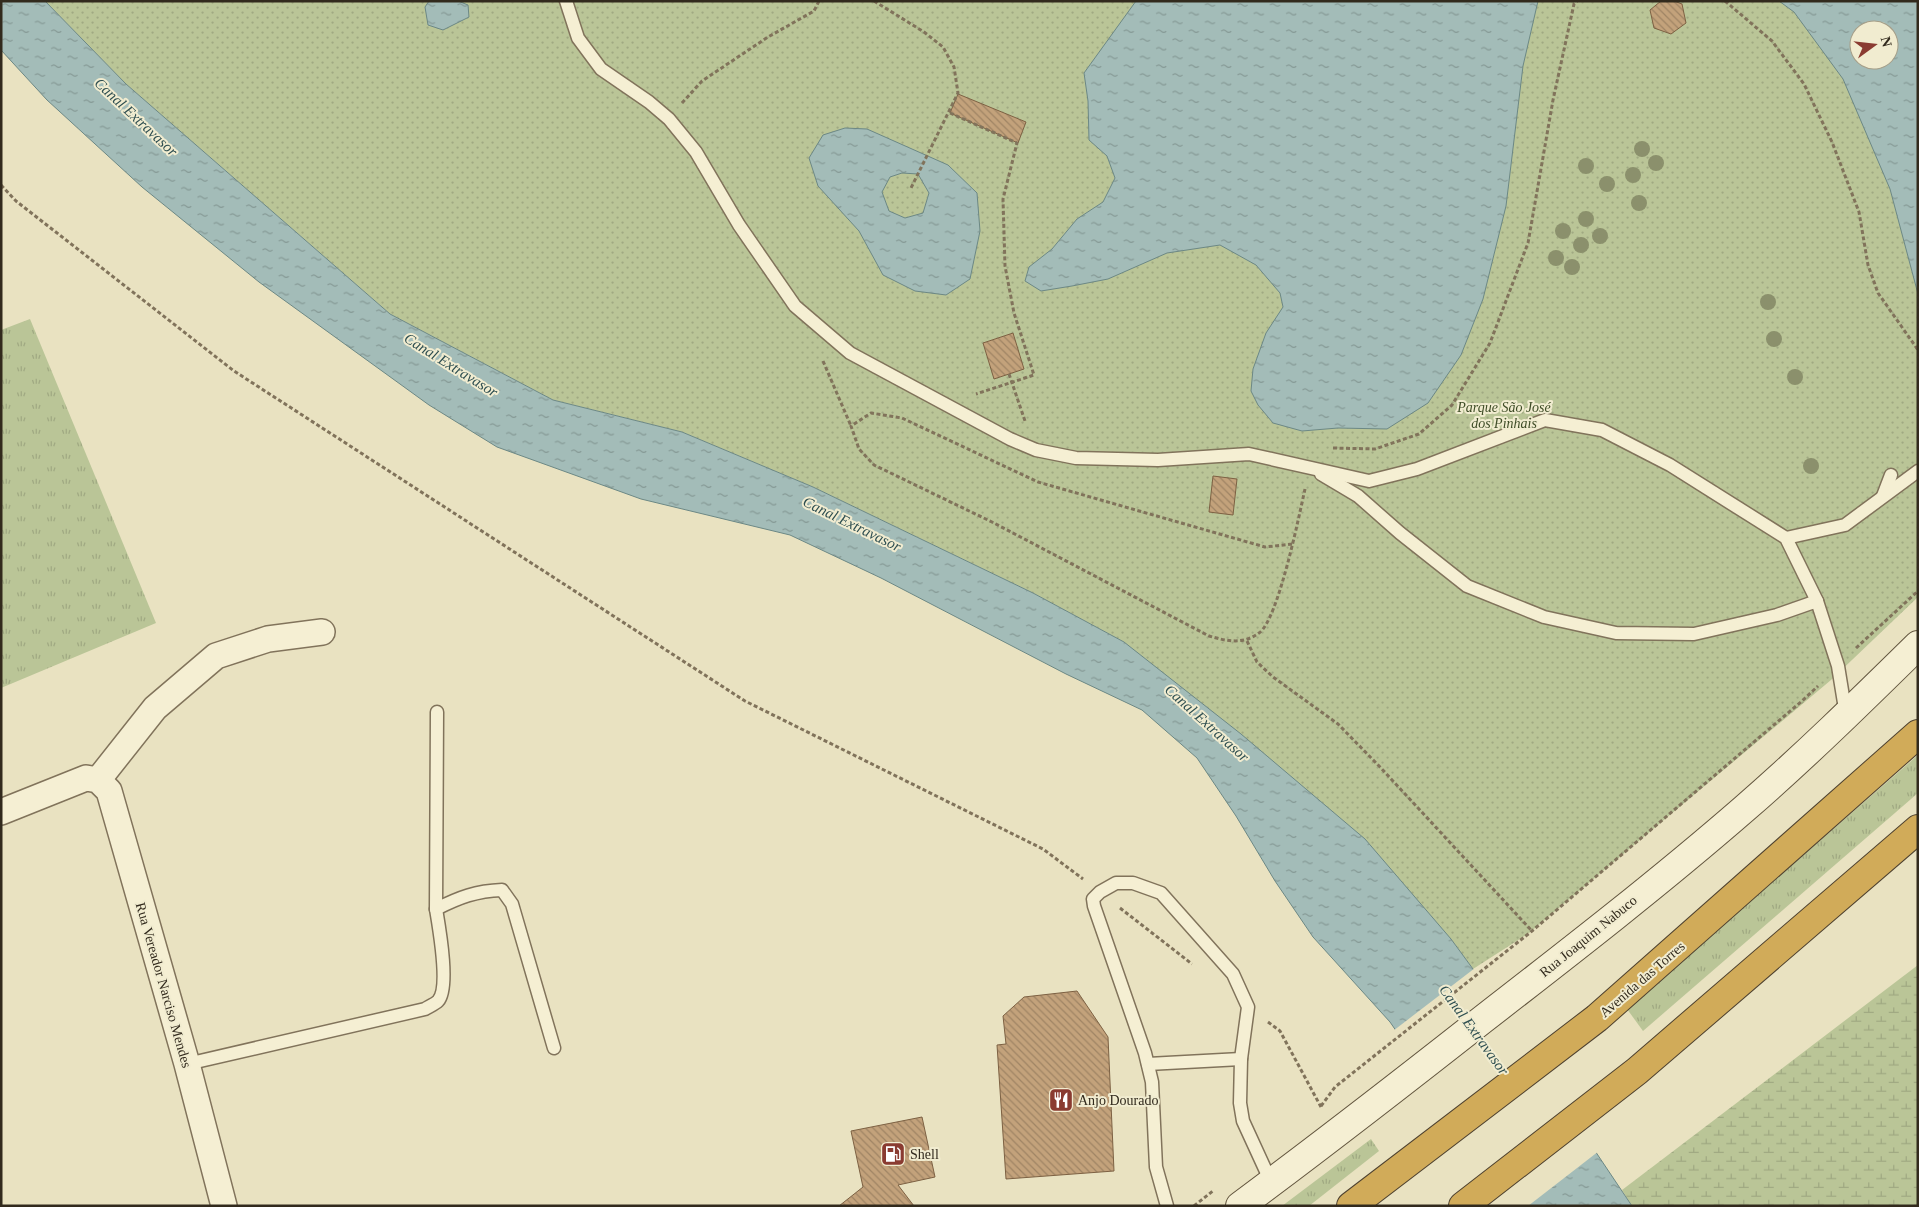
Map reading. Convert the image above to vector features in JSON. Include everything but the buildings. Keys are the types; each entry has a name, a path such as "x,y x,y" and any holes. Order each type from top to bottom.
{"highway":[{"name":"Avenida das Torres","path":"1351,1206 1596,1018 1918,734"},
{"path":"1462,1206 1637,1071 1918,829"}],"main road":[{"name":"Rua Joaquim Nabuco","path":"1240,1206 1555,964 1695,850 1745,808 1846,716 1918,645"}],"street":[{"path":"1,812 92,779 155,708 216,656 268,639 322,632"},
{"name":"Rua Vereador Narciso Mendes","path":"92,779 109,790 187,1064 224,1206"}],"lane":[{"path":"566,1 578,38 601,69 649,102 669,119 696,152 739,225 795,306 850,353 1010,439 1036,450 1076,458 1158,460 1249,454 1369,481 1417,470 1545,420 1602,430 1670,465 1786,538 1817,602 1838,666 1846,716"},
{"path":"1310,468 1358,496 1400,533 1467,586 1544,617 1616,633 1694,634 1777,615 1817,602"},
{"path":"1786,538 1845,525 1918,471"},
{"path":"1882,497 1891,475"},
{"path":"187,1064 424,1009 438,1001 444,990 442,939 436,909 437,712"},
{"path":"1167,1206 1156,1167 1152,1082 1148,1064 1094,906 1093,898 1116,883 1133,883 1161,893 1233,974 1248,1007 1241,1059 1240,1103 1243,1121 1271,1182"},
{"path":"436,909 457,899 482,891 502,890 512,904 554,1048"},
{"path":"1148,1064 1241,1059"}],"path":[{"path":"669,119 702,81 768,37 814,11 819,1"},
{"path":"874,1 924,32 943,47 954,67 958,93 910,190"},
{"path":"822,359 859,448 874,465 992,522 1209,636 1227,642 1247,640 1261,632 1274,611 1310,468 1316,456 1331,448 1375,449 1419,434 1452,405 1490,343 1528,243 1553,100 1574,4 1577,1"},
{"path":"1725,1 1772,41 1804,84 1832,142 1859,212 1868,265 1878,293 1918,350"},
{"path":"945,404 1034,375 1014,313 1005,266 1003,199 1017,143 950,113"},
{"path":"1,185 16,201 234,371 745,701 1043,849 1193,965"},
{"path":"1009,374 1036,450"},
{"path":"851,426 871,413 902,418 1038,482 1265,547 1292,544"},
{"path":"1867,639 1918,591"},
{"path":"1247,640 1257,662 1273,677 1338,724 1531,931"},
{"path":"1335,1086 1531,931 1802,701 1820,683"},
{"path":"1248,1007 1280,1032 1336,1133"}],"green space":[{"name":"Parque São José dos Pinhais","path":"45,1 1918,1 1918,597 1831,680 1529,933 1473,969 1451,939 1124,642 1033,593 813,487 682,432 553,400 390,314 126,84"},
{"path":"30,319 156,623 1,688 1,330"},
{"path":"1918,755 1918,793 1643,1031 1627,1009"},
{"path":"1918,965 1918,1206 1632,1206 1622,1190"},
{"path":"1371,1139 1379,1151 1309,1206 1282,1206"}],"water":[{"name":"Canal Extravasor","path":"1,1 45,1 126,84 390,314 553,400 682,432 813,487 1033,593 1124,642 1241,734 1365,839 1451,939 1473,969 1632,1206 1517,1206 1390,1022 1313,937 1197,758 1142,710 1066,674 881,578 790,535 641,499 497,447 429,405 259,282 142,187 47,100 1,50"},
{"path":"429,1 458,1 468,5 469,17 443,30 428,25 425,7"},
{"path":"1136,1 1538,1 1523,66 1506,206 1483,299 1461,355 1428,403 1387,429 1338,428 1302,431 1273,423 1258,405 1251,391 1253,369 1266,333 1283,307 1280,293 1256,265 1220,245 1167,253 1108,279 1072,286 1041,291 1025,281 1029,267 1052,249 1077,219 1103,202 1115,178 1107,156 1089,140 1088,101 1084,73"},
{"path":"1779,1 1918,1 1918,294 1890,189 1843,79 1794,12"},
{"path":"845,128 867,129 948,165 977,193 980,231 970,279 946,295 915,291 883,275 859,231 818,186 809,158 823,135","holes":["902,173 918,174 929,193 923,213 905,218 889,211 882,192 890,177"]}],"pier":[{"path":"1475,968 1599,1151 1528,1206 1514,1206 1393,1031"}],"place":[{"name":"Anjo Dourado","path":"1061,1100"},
{"name":"Shell","path":"893,1154"}]}
